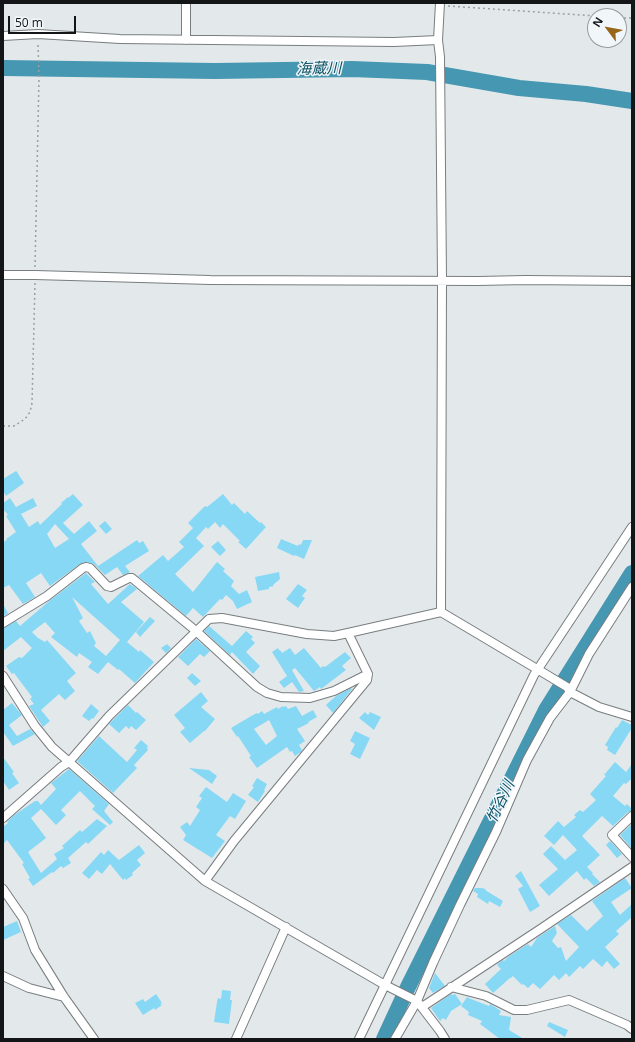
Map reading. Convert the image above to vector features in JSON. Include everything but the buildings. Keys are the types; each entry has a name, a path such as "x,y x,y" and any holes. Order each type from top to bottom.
{"street":[{"path":"186,3 186,40"},
{"path":"440,4 438,40 440,57 442,280 441,612"},
{"path":"3,36 38,34 120,39 394,42 438,40"},
{"path":"3,275 210,280 632,281"},
{"path":"359,1039 388,986 539,671 632,527"},
{"path":"3,623 48,596 86,567 90,568 107,586 111,587 132,578 196,631 257,687 267,693 281,696 310,698 334,692 368,674"},
{"path":"395,1039 417,1002 433,963 496,832 527,760 550,718 632,587"},
{"path":"3,818 61,767 69,762 109,716 209,618 222,618 307,634 334,636 441,612 599,706 632,717"},
{"path":"205,880 234,841 367,680 368,674 348,634"},
{"path":"3,676 35,726 52,747 205,880 417,1002 445,1039"},
{"path":"632,816 612,835 632,857"},
{"path":"417,1002 451,987 630,870"},
{"path":"3,888 23,918 35,950 64,998 94,1039"},
{"path":"236,1039 286,927"},
{"path":"3,976 29,988 64,998"},
{"path":"451,987 486,996 514,1010 527,1010 569,1000 627,1025 632,1029"}],"path":[{"path":"440,4 587,15"},
{"path":"3,426 14,426 25,419 30,412 32,403 39,78 38,38"}],"waterway":[{"name":"海蔵川","path":"3,68 215,71 352,69 427,72 519,88 586,94 632,101"},
{"name":"竹谷川","path":"384,1039 408,987 546,710 632,573"}]}
